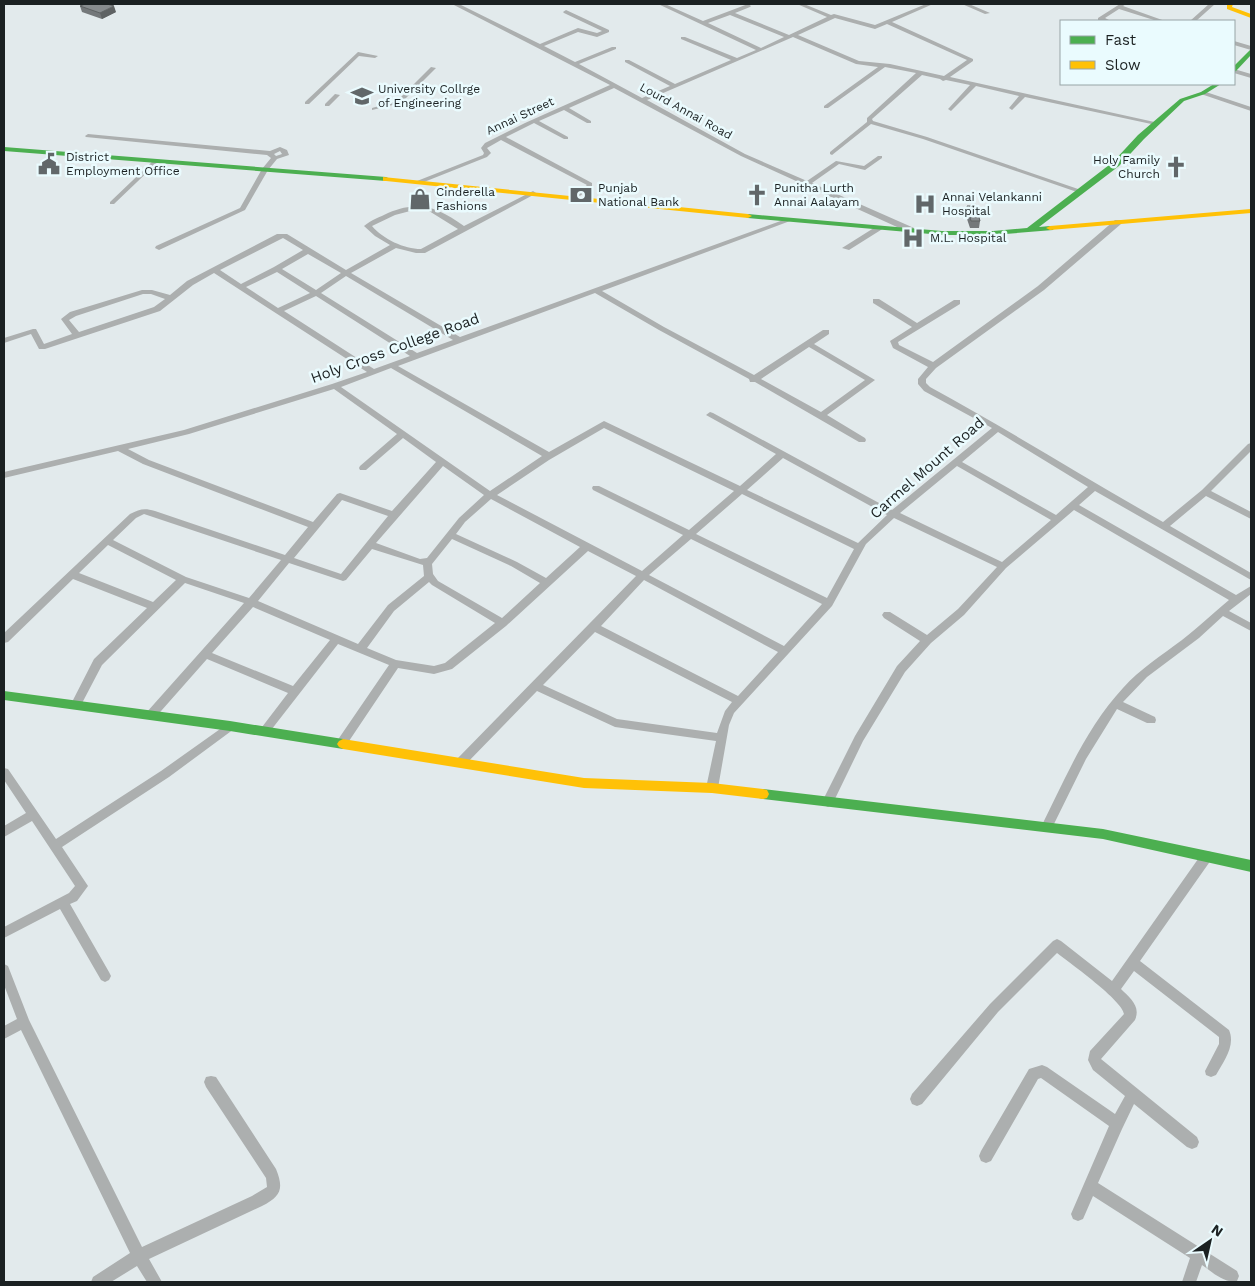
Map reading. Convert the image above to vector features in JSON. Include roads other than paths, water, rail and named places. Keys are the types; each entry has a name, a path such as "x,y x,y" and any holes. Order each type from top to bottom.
{"street":[{"name":"Lourd Annai Road","path":"455,4 615,85 743,155 911,230"},
{"path":"661,4 761,50"},
{"path":"800,4 831,17"},
{"path":"642,100 761,50 831,17 838,15 873,27 888,22 924,4"},
{"path":"965,4 987,13"},
{"path":"1194,20 1212,4"},
{"path":"1230,4 1229,8 1251,16"},
{"path":"1099,20 1121,5 1159,20"},
{"path":"704,23 748,6"},
{"path":"540,46 578,30 597,36 607,31 566,12"},
{"path":"730,13 858,63 884,65 1156,123"},
{"path":"888,22 971,60 942,78"},
{"path":"682,38 736,60"},
{"path":"1235,43 1251,49 1235,69"},
{"path":"574,64 614,48"},
{"path":"307,103 358,54 375,56"},
{"path":"627,61 675,86"},
{"path":"826,106 884,65"},
{"path":"374,109 399,102 433,68"},
{"path":"1235,70 1251,76"},
{"path":"832,153 870,122 869,119 920,73"},
{"name":"Annai Street","path":"419,182 485,156 488,153 484,146 534,121 615,85"},
{"path":"951,108 974,85"},
{"path":"1029,230 1116,164 1156,123 1182,100 1203,93 1216,85"},
{"path":"1203,93 1251,108"},
{"path":"1012,108 1023,95"},
{"path":"328,105 337,96"},
{"path":"564,108 589,122"},
{"path":"534,121 566,138"},
{"path":"870,122 925,138 1079,191"},
{"path":"88,136 273,155 243,209 159,248"},
{"path":"501,137 590,184 590,186 575,197"},
{"path":"4,149 419,182 788,220 911,230 993,233 1251,211"},
{"path":"807,184 836,163 841,162 865,168 880,157"},
{"path":"112,203 156,161"},
{"path":"464,230 437,212 416,207 402,210 368,226 372,231 406,250 422,251 464,230 533,193"},
{"name":"Holy Cross College Road","path":"4,475 186,432 335,386 788,220"},
{"name":"Carmel Mount Road","path":"712,788 724,725 730,711 829,603 863,542 893,514 998,428 923,386 921,381 933,366 1041,288 1118,222"},
{"path":"846,248 880,228"},
{"path":"4,341 33,331 42,346 157,309 190,283 280,236 288,237 459,340"},
{"path":"278,311 317,293 347,272 396,245"},
{"path":"240,287 277,269 309,250"},
{"path":"277,269 416,356"},
{"path":"214,270 373,372"},
{"path":"595,290 638,317 753,380 822,415 862,440"},
{"path":"77,335 66,319 73,314 142,292 152,292 170,298"},
{"path":"876,301 918,326"},
{"path":"933,366 894,344 895,340 957,302"},
{"path":"753,380 826,332"},
{"path":"809,344 871,380 822,415"},
{"path":"393,366 544,452 547,455 542,460"},
{"path":"335,386 490,495 785,651"},
{"path":"710,415 893,514 1003,566"},
{"path":"371,545 420,562 427,562 432,559 462,520 490,495 542,460 604,424 860,548"},
{"path":"998,428 1094,487 1251,576"},
{"path":"364,468 403,433"},
{"path":"1164,526 1205,492 1251,446"},
{"path":"120,448 146,462 314,526"},
{"path":"461,762 642,576 782,455"},
{"path":"4,639 133,516 143,511 343,578 394,515 441,462"},
{"path":"956,462 1057,519"},
{"path":"828,802 859,739 897,677 927,640 961,612 1003,566 1094,487"},
{"path":"596,488 829,603"},
{"path":"1205,492 1251,516"},
{"path":"150,716 251,602 340,496 394,515"},
{"path":"1073,505 1237,600"},
{"path":"451,535 514,564 547,583"},
{"path":"107,541 183,579 251,602 395,664 434,670 441,669 503,623 586,547"},
{"path":"427,562 429,577 435,583 503,623"},
{"path":"72,574 154,607"},
{"path":"360,649 391,608 429,577"},
{"path":"76,704 98,662 183,579"},
{"path":"1047,827 1079,761 1104,719 1128,689 1154,665 1251,589"},
{"path":"1223,612 1251,627"},
{"path":"887,615 927,640"},
{"path":"594,627 739,701"},
{"path":"264,731 336,639"},
{"path":"205,654 295,691"},
{"path":"341,744 395,664"},
{"path":"536,686 615,723 722,738"},
{"path":"4,695 264,731 584,782 712,788 1103,834 1251,866"},
{"path":"1116,704 1151,720"},
{"path":"54,846 165,774 230,726"},
{"path":"4,772 82,886 79,892 63,903 4,933"},
{"path":"4,832 33,815"},
{"path":"1113,990 1207,856"},
{"path":"63,903 105,976"},
{"path":"917,1099 994,1008 1057,945 1113,990 1130,1007 1131,1016 1095,1054 1094,1060 1098,1066 1192,1142"},
{"path":"1132,962 1225,1034 1225,1045 1211,1071"},
{"path":"4,970 24,1022 139,1256 155,1282"},
{"path":"4,1033 24,1022"},
{"path":"986,1156 1034,1074 1038,1071 1042,1071 1117,1124"},
{"path":"98,1282 139,1256 257,1201 275,1189 276,1183 271,1174 212,1082"},
{"path":"1078,1214 1117,1124 1133,1093"},
{"path":"1090,1186 1232,1276"},
{"path":"1189,1282 1199,1254"}],"place":[{"name":"University Collrge of Engineering","path":"362,96"},
{"name":"District Employment Office","path":"49,164"},
{"name":"Holy Family Church","path":"1176,167"},
{"name":"Punjab National Bank","path":"581,195"},
{"name":"Punitha Lurth Annai Aalayam","path":"757,195"},
{"name":"Cinderella Fashions","path":"420,199"},
{"name":"Annai Velankanni Hospital","path":"925,204"},
{"name":"M.L. Hospital","path":"913,238"}]}
